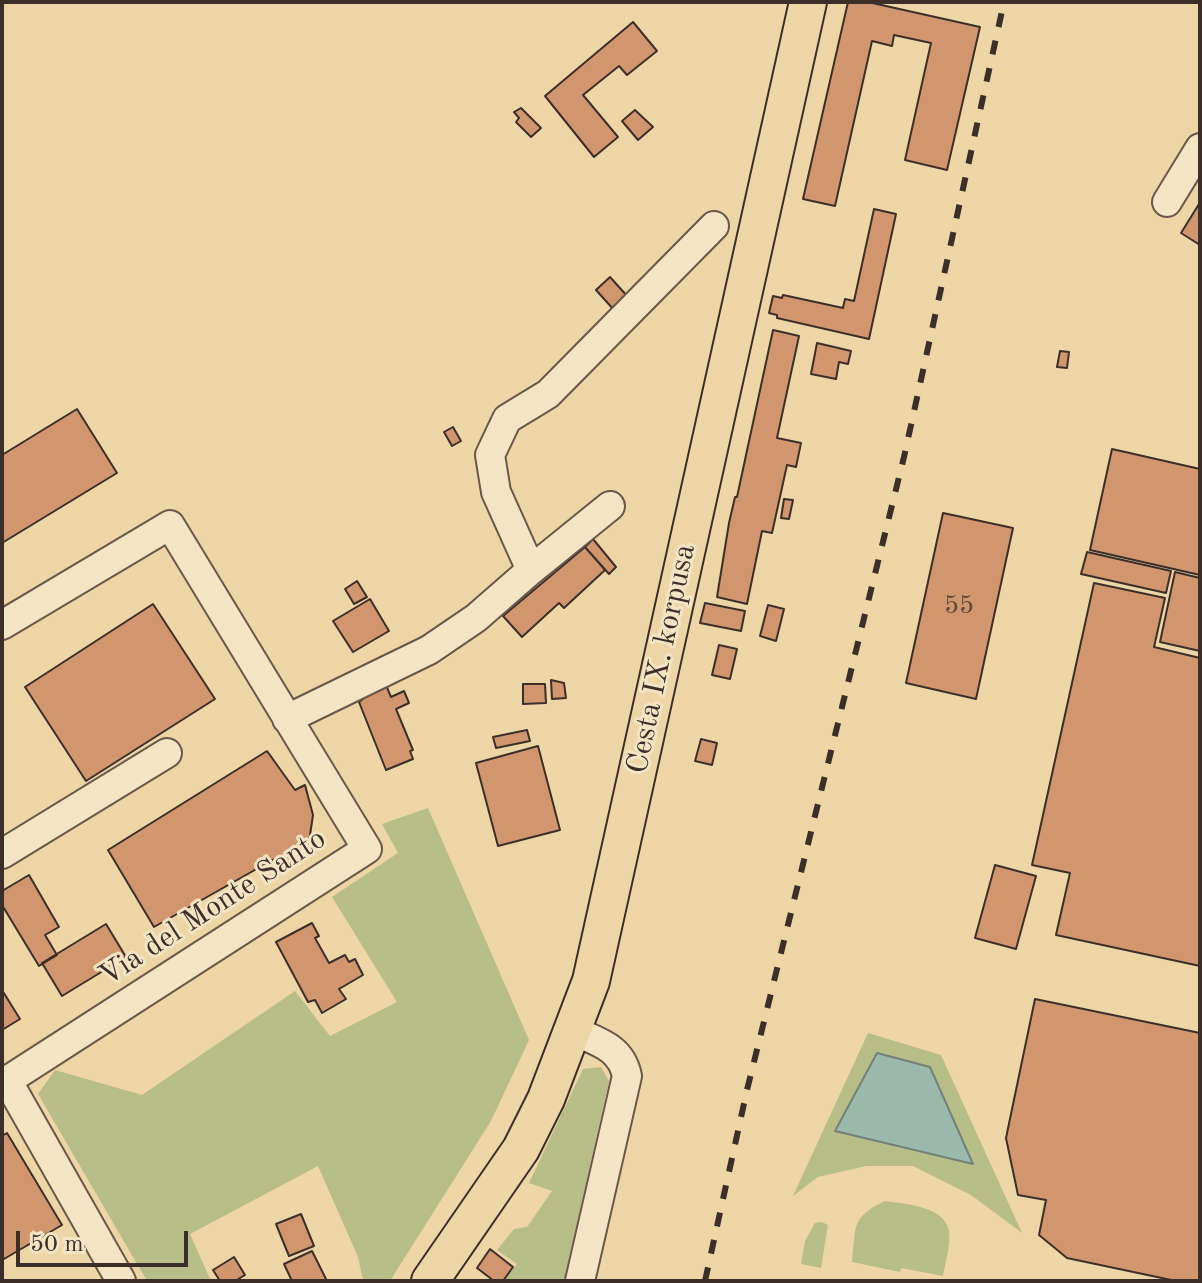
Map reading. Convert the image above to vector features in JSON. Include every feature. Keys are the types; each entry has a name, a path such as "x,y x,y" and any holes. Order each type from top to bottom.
{"main road":[{"name":"Cesta IX. korpusa","path":"430,1281 521,1149 546,1099 591,981 808,2"}],"street":[{"path":"1167,202 1200,148"},
{"path":"531,570 496,492 490,455 507,419 548,394 714,226"},
{"path":"287,719 429,650 476,618 610,506"},
{"name":"Via del Monte Santo","path":"2,625 170,525 367,849 5,1082 121,1281"},
{"path":"2,854 167,753"},
{"path":"574,1031 614,1051 624,1062 627,1076 580,1281"}],"green space":[{"path":"428,808 529,1040 491,1121 390,1281 363,1281 358,1257 318,1166 190,1234 211,1281 147,1281 38,1094 55,1070 142,1095 295,991 330,1036 397,1002 332,897 398,853 382,824"},
{"path":"868,1033 941,1055 1022,1233 971,1195 913,1166 866,1166 818,1177 793,1196"},
{"path":"601,1067 609,1081 564,1281 503,1281 517,1264 497,1250 514,1229 527,1227 552,1191 529,1183 583,1069"},
{"path":"885,1201 923,1208 946,1223 949,1243 943,1276 901,1268 900,1272 852,1262 855,1232 860,1218"},
{"path":"815,1223 828,1225 821,1268 801,1264 805,1241"}],"shaded area":[{"path":"877,1053 930,1067 973,1164 835,1131"}],"building":[{"path":"848,2 868,2 980,27 947,170 905,160 931,43 894,35 892,46 872,41 835,206 803,199"},
{"path":"633,22 657,51 627,75 619,66 583,95 618,137 594,157 545,96"},
{"path":"521,108 541,128 531,137 516,122 519,118 514,112"},
{"path":"635,110 653,127 638,140 622,121"},
{"path":"1200,205 1200,245 1181,233"},
{"path":"874,209 896,214 869,339 777,318 777,315 769,313 773,296 782,298 783,295 843,308 845,299 854,301"},
{"path":"610,277 628,297 614,310 596,290"},
{"path":"773,330 799,336 777,438 801,443 796,467 787,465 772,533 762,531 747,604 717,597 729,523"},
{"path":"817,343 851,351 848,364 839,362 836,379 811,374"},
{"path":"1060,351 1069,352 1067,368 1057,367"},
{"path":"77,409 117,473 2,543 2,455"},
{"path":"453,427 461,441 452,446 444,432"},
{"path":"1112,449 1200,469 1200,575 1090,550"},
{"path":"784,499 793,500 789,519 781,518"},
{"path":"943,513 1013,528 976,699 906,683"},
{"path":"593,539 616,567 609,574 585,547"},
{"path":"585,547 605,570 564,608 559,603 522,637 503,616"},
{"path":"1087,552 1171,571 1166,593 1081,574"},
{"path":"1175,572 1200,578 1200,651 1160,642"},
{"path":"357,581 367,597 354,604 345,589"},
{"path":"1094,583 1165,598 1154,647 1200,658 1200,966 1056,935 1070,873 1032,865"},
{"path":"370,599 389,631 353,652 333,621"},
{"path":"705,603 745,611 741,631 700,623"},
{"path":"153,604 215,699 86,781 25,687"},
{"path":"768,605 784,609 776,641 760,636"},
{"path":"719,645 737,649 730,679 712,675"},
{"path":"551,680 564,683 566,698 552,699"},
{"path":"523,684 545,684 546,703 523,704"},
{"path":"386,685 391,697 404,691 409,703 396,709 413,750 410,751 413,759 386,770 359,702 362,700 360,695"},
{"path":"527,730 530,741 496,748 493,737"},
{"path":"701,739 717,743 712,765 695,761"},
{"path":"538,746 560,830 498,846 476,763"},
{"path":"267,751 295,790 305,785 313,815 309,842 284,868 276,858 154,927 108,850"},
{"path":"995,865 1036,876 1016,949 975,938"},
{"path":"29,875 59,927 45,935 57,955 39,966 2,905 2,891"},
{"path":"312,923 319,936 315,938 329,963 345,955 349,962 355,959 363,975 339,989 346,999 322,1013 315,1000 308,1002 276,942"},
{"path":"106,924 126,957 62,996 42,963"},
{"path":"2,990 20,1019 2,1030"},
{"path":"1035,999 1200,1033 1200,1281 1176,1281 1067,1258 1039,1235 1046,1200 1018,1195 1006,1138"},
{"path":"7,1133 62,1225 4,1259 2,1136"},
{"path":"301,1214 314,1246 289,1256 276,1224"},
{"path":"490,1249 513,1267 503,1281 494,1281 477,1268"},
{"path":"312,1251 327,1281 292,1281 284,1264"},
{"path":"234,1257 245,1275 235,1281 220,1281 213,1270"}],"railway":[{"path":"705,1281 747,1090 904,457 1004,2"}]}
